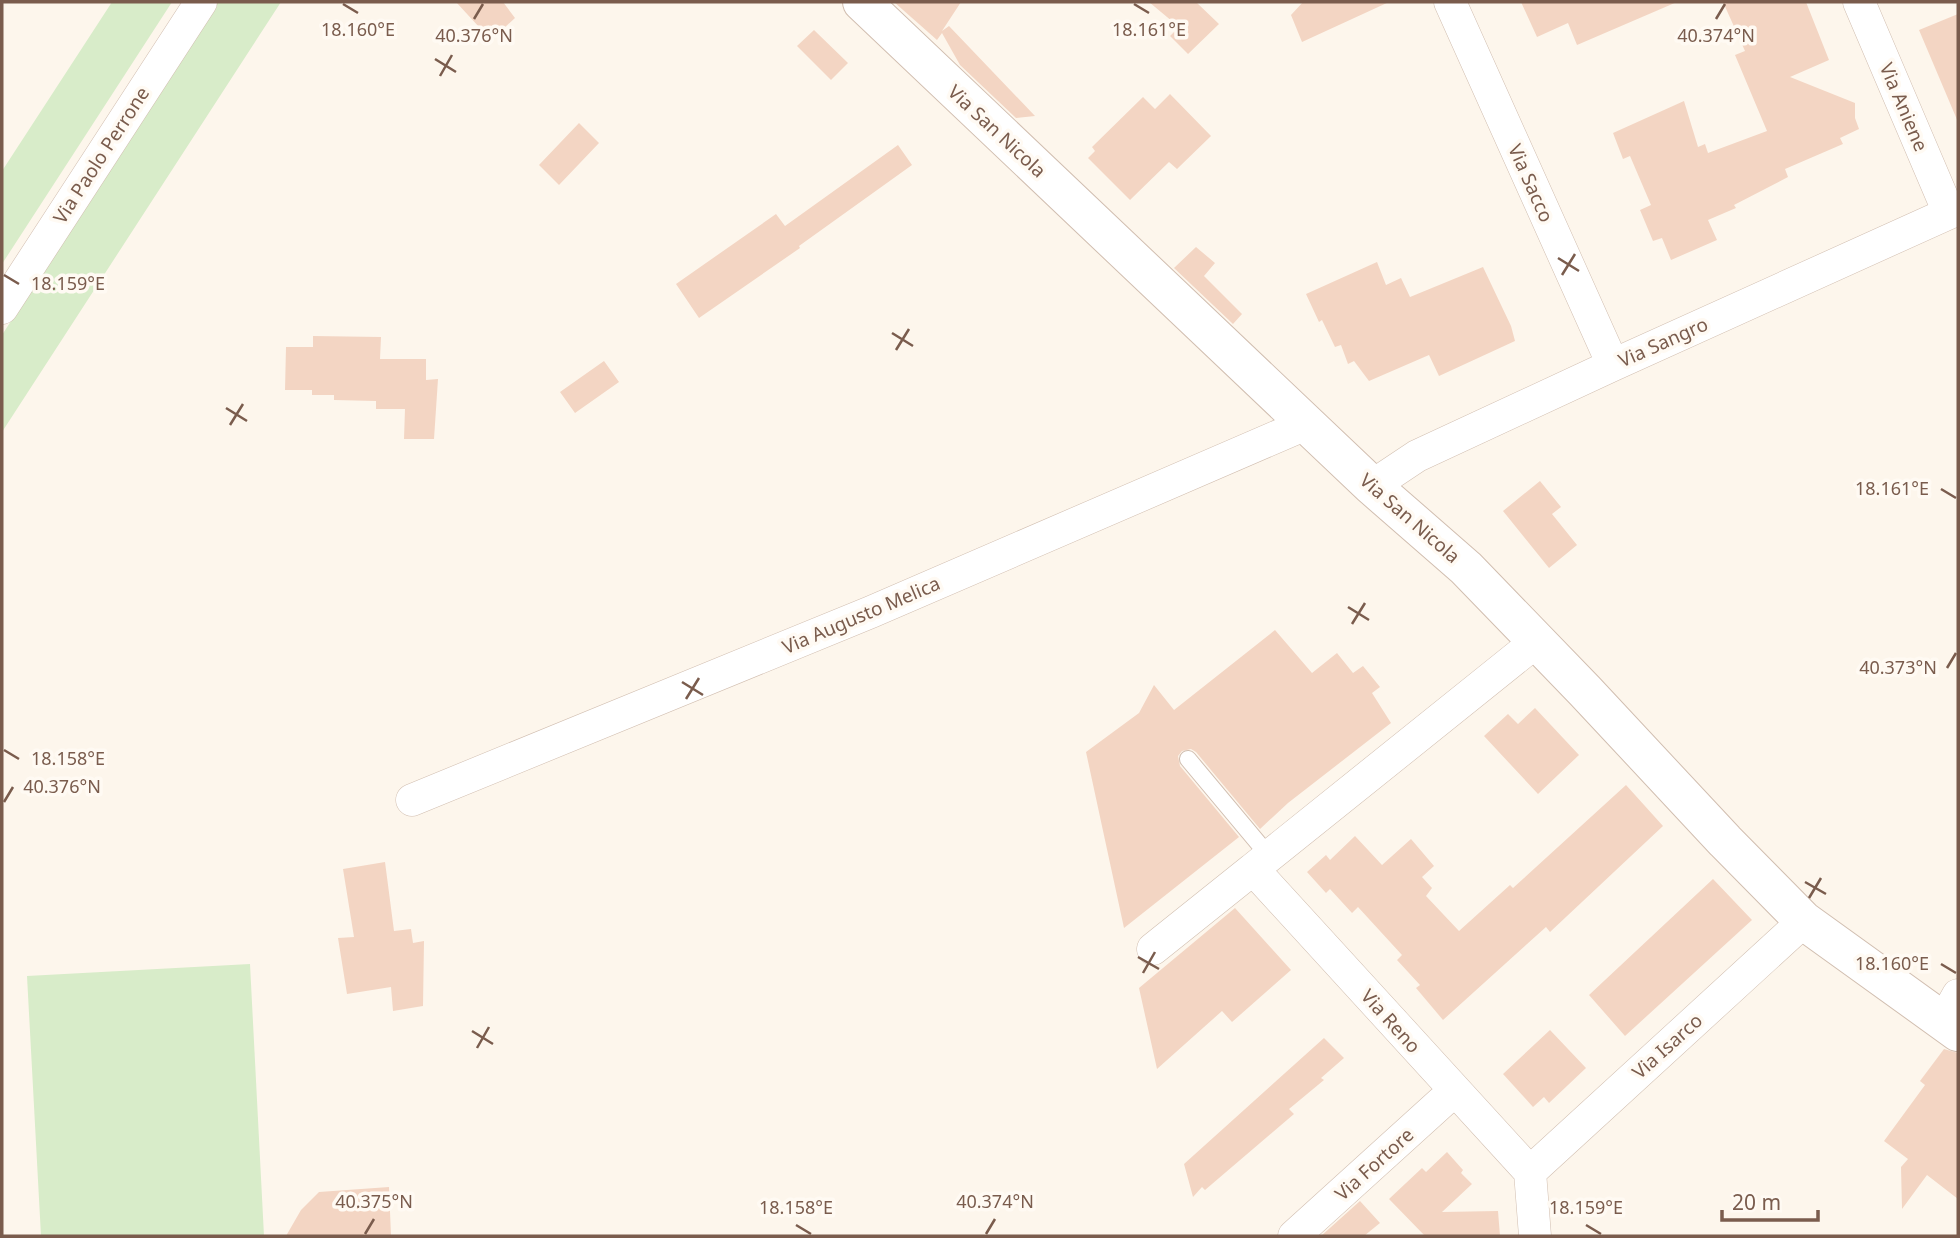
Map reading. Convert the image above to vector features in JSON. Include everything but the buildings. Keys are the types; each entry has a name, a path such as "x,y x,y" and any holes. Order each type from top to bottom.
{"street":[{"name":"Via Paolo Perrone","path":"2,308 201,2"},
{"name":"Via San Nicola","path":"862,2 1372,486 1466,568 1804,921 1953,1017"},
{"name":"Via Sacco","path":"1450,2 1613,365"},
{"name":"Via Aniene","path":"1859,2 1954,211"},
{"name":"Via Sangro","path":"1372,486 1417,456 1954,211"},
{"name":"Via Augusto Melica","path":"412,800 871,612 1306,424"},
{"path":"1153,949 1537,641"},
{"name":"Via Reno","path":"1261,862 1454,1091 1530,1172"},
{"name":"Via Isarco","path":"1530,1172 1804,921"},
{"name":"Via Fortore","path":"1294,1236 1454,1091"},
{"path":"1530,1172 1535,1236"}],"lane":[{"path":"1188,759 1261,862"}],"green space":[{"path":"112,2 172,2 2,264 2,171"},
{"path":"217,2 281,2 2,432 2,335"},
{"path":"250,964 264,1236 41,1236 27,976"}]}
